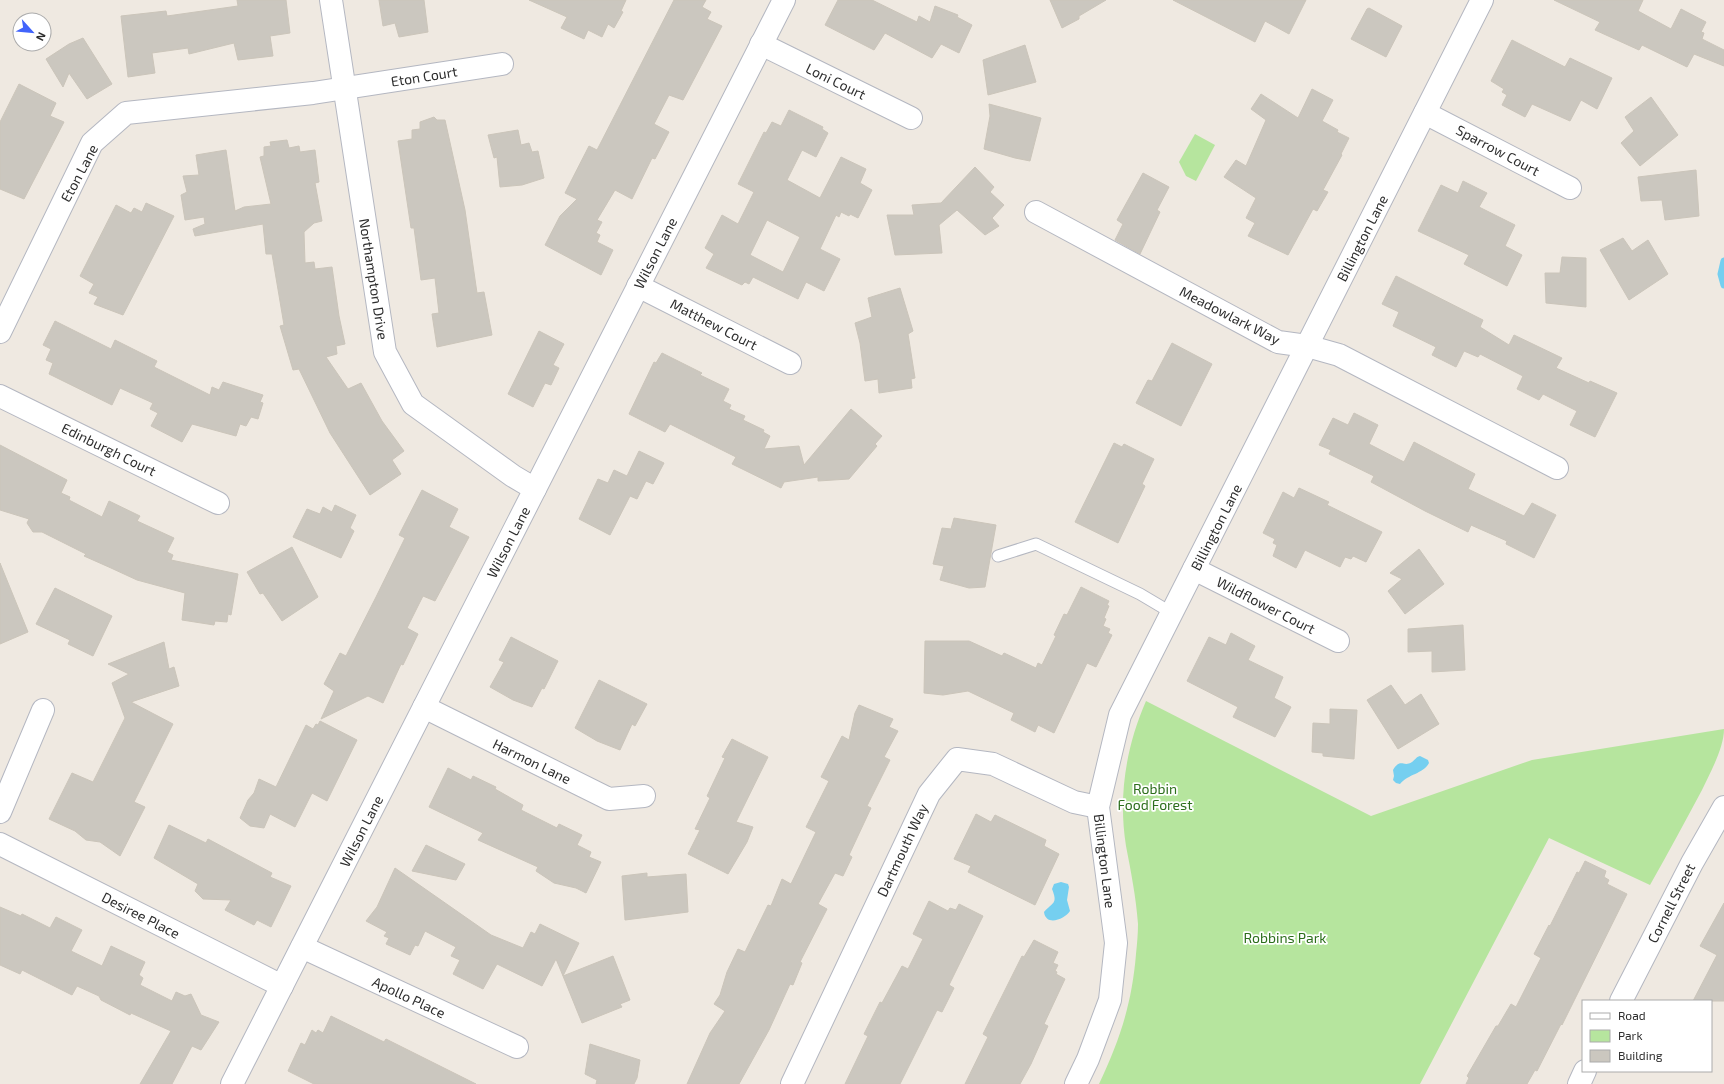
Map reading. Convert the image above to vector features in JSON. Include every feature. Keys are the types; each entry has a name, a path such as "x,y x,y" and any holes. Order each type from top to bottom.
{"street":[{"name":"Northampton Drive","path":"331,0 385,352 413,404 513,476 535,489"},
{"name":"Wilson Lane","path":"232,1084 784,0"},
{"name":"Billington Lane","path":"1076,1084 1088,1060 1110,1000 1116,943 1098,808 1120,714 1482,0"},
{"name":"Loni Court","path":"761,44 911,118"},
{"name":"Eton Court","path":"345,88 502,64"},
{"name":"Eton Lane","path":"0,332 92,143 126,113 313,93 345,88"},
{"name":"Sparrow Court","path":"1425,113 1570,188"},
{"name":"Meadowlark Way","path":"1036,212 1278,342 1307,346 1339,355 1557,468"},
{"name":"Matthew Court","path":"638,286 790,363"},
{"name":"Edinburgh Court","path":"0,396 218,503"},
{"name":"Wildflower Court","path":"1194,570 1338,641"},
{"name":"Harmon Lane","path":"424,708 609,799 644,796"},
{"path":"0,812 43,710"},
{"name":"Dartmouth Way","path":"792,1084 929,794 957,759 993,764 1074,802 1098,808"},
{"name":"Cornell Street","path":"1622,1000 1692,863 1724,807"},
{"name":"Desiree Place","path":"0,844 282,986"},
{"name":"Apollo Place","path":"302,947 517,1047"},
{"path":"1579,1084 1585,1072"}],"lane":[{"path":"998,556 1036,544 1140,594 1172,613"}],"green space":[{"path":"1195,134 1215,145 1196,181 1186,176 1179,162"},
{"name":"Robbins Park","path":"1146,701 1371,816 1532,760 1724,729 1722,744 1709,776 1650,885 1549,838 1420,1084 1099,1084 1113,1052 1124,1021 1134,972 1138,924 1135,894 1126,846 1123,809 1129,754 1133,736"}],"water":[{"path":"1420,756 1428,760 1429,763 1423,770 1407,778 1400,784 1393,780 1393,770 1398,764 1409,764"},
{"path":"1061,882 1068,884 1069,887 1067,900 1070,911 1060,919 1048,919 1045,917 1044,912 1054,902 1055,898 1052,889 1054,884"}],"building":[{"path":"237,0 286,0 290,33 270,36 273,56 238,60 234,43 189,54 188,48 152,53 155,73 128,77 121,16 166,11 167,16 238,6"},
{"path":"379,0 424,0 428,32 399,37 395,23 383,26"},
{"path":"529,0 626,0 621,11 623,12 614,28 608,24 602,37 588,30 584,39 561,28 567,17"},
{"path":"674,0 706,0 702,7 711,12 707,19 722,26 683,100 669,95 654,124 669,132 655,159 652,158 632,199 615,190 597,220 602,222 596,233 600,235 597,242 613,250 601,275 545,245 560,216 577,199 565,193 589,146 597,150"},
{"path":"838,0 872,0 917,22 919,16 930,22 935,6 958,15 957,17 972,25 959,53 941,44 932,58 885,33 874,50 825,25"},
{"path":"1050,0 1106,0 1079,16 1079,19 1062,28"},
{"path":"1173,0 1306,0 1289,34 1265,21 1255,42"},
{"path":"1554,0 1643,0 1638,11 1671,29 1681,9 1706,22 1701,32 1704,33 1702,39 1724,50 1724,66 1694,54 1687,67 1642,45 1639,50 1595,30 1600,22"},
{"path":"1369,8 1402,26 1386,57 1351,39 1367,9"},
{"path":"83,38 112,84 87,99 69,73 63,87 46,59 69,44"},
{"path":"1512,40 1565,67 1570,58 1612,78 1597,109 1581,100 1570,121 1532,104 1525,117 1502,105 1507,95 1502,92 1504,89 1491,81"},
{"path":"1025,45 1036,82 988,95 983,60"},
{"path":"19,84 56,103 50,116 64,122 24,199 0,189 0,122"},
{"path":"1312,89 1333,100 1322,121 1338,130 1337,132 1349,138 1341,154 1342,155 1323,190 1328,192 1317,211 1313,209 1288,255 1248,236 1255,223 1246,218 1256,198 1224,177 1236,160 1246,166 1266,120 1251,109 1261,94 1298,118"},
{"path":"1651,97 1678,135 1640,166 1621,143 1634,131 1625,117"},
{"path":"989,104 1041,118 1030,161 984,149 990,116"},
{"path":"789,110 823,127 822,129 828,133 816,157 802,150 787,180 820,198 841,157 866,169 860,183 872,190 858,218 841,212 839,217 836,215 820,249 840,259 824,291 806,282 798,299 753,277 749,284 745,282 742,285 706,268 714,254 705,248 722,215 738,224 754,192 738,184 764,132 766,133 772,122 781,126","holes":["767,220 800,237 783,272 750,255"]},
{"path":"434,117 437,120 445,120 465,210 477,293 484,292 492,335 437,347 432,314 439,313 435,278 421,280 414,228 411,228 398,141 412,139 412,130 420,129 420,122"},
{"path":"518,130 521,145 529,143 532,152 538,151 544,178 522,185 500,187 497,157 494,158 488,135"},
{"path":"287,140 289,148 299,146 300,152 315,150 319,182 315,183 322,221 314,223 304,232 305,263 314,262 315,269 332,267 339,316 345,344 336,346 337,354 326,357 348,389 361,383 382,421 404,451 392,460 401,474 370,495 330,433 299,369 293,370 280,326 284,325 272,254 266,254 263,224 195,236 193,229 205,224 204,217 185,220 181,195 187,192 183,176 199,175 196,155 226,150 235,211 244,207 271,204 260,157 264,156 264,147 271,146 270,142"},
{"path":"975,167 994,187 990,192 1004,205 992,218 999,226 985,235 957,210 939,225 942,253 895,255 887,215 914,215 912,205 941,203"},
{"path":"1696,170 1699,216 1665,220 1662,200 1641,201 1638,177"},
{"path":"1143,173 1169,187 1157,210 1160,212 1140,254 1115,240 1123,224 1117,220"},
{"path":"1463,181 1487,193 1479,207 1515,225 1505,246 1522,255 1507,286 1464,264 1469,255 1418,231 1441,185 1458,193"},
{"path":"146,203 174,216 123,315 94,304 98,297 89,293 94,284 80,276 116,205 131,213 134,208 142,212"},
{"path":"1623,238 1632,251 1648,240 1668,274 1629,300 1600,250"},
{"path":"1562,257 1586,258 1586,307 1546,303 1545,273 1560,273"},
{"path":"1396,276 1483,320 1480,327 1509,345 1514,335 1562,358 1556,368 1589,383 1590,381 1617,393 1595,437 1570,425 1577,411 1543,394 1539,400 1517,389 1523,376 1480,354 1478,357 1464,351 1456,367 1432,355 1436,347 1393,326 1399,312 1382,304"},
{"path":"900,288 913,331 908,334 915,378 911,379 912,388 879,393 878,379 865,381 860,343 855,323 872,317 868,298"},
{"path":"55,321 111,349 115,340 157,361 154,367 210,395 212,387 219,390 223,382 263,395 260,402 263,403 258,419 251,417 246,426 240,424 236,436 192,424 182,442 151,426 158,413 150,409 153,403 120,388 112,405 49,374 53,363 46,360 51,349 43,345"},
{"path":"539,331 564,344 553,365 559,368 551,385 545,383 533,407 508,394"},
{"path":"1172,343 1212,364 1181,426 1136,403 1148,380 1152,381"},
{"path":"662,353 702,373 700,375 729,389 723,401 731,405 729,409 745,416 743,420 764,430 763,432 770,436 764,449 799,446 804,465 851,409 882,436 875,444 877,446 849,479 818,481 818,477 784,482 781,488 732,464 736,457 670,424 665,432 629,414 654,362 656,363"},
{"path":"1354,413 1378,425 1369,444 1404,462 1414,442 1475,474 1468,489 1524,516 1532,503 1556,515 1534,558 1506,544 1507,541 1471,525 1468,532 1425,511 1371,482 1374,476 1329,454 1331,450 1319,445 1333,418 1348,425"},
{"path":"1114,443 1122,447 1124,444 1154,459 1142,484 1145,486 1118,543 1075,522"},
{"path":"0,445 67,480 61,493 70,497 69,500 102,517 109,501 140,516 137,521 174,538 167,552 173,555 171,560 238,574 231,615 228,614 227,622 215,621 214,625 182,620 185,593 137,580 84,556 86,554 42,532 33,532 27,523 29,519 0,510"},
{"path":"639,451 664,463 653,484 646,481 637,499 630,496 610,535 579,519 598,479 608,483 614,470 627,476"},
{"path":"1299,488 1329,502 1327,505 1382,532 1366,562 1353,556 1351,559 1345,557 1340,567 1305,550 1296,568 1273,556 1277,545 1273,543 1275,539 1263,533 1283,492 1294,498"},
{"path":"422,490 458,509 449,527 469,537 435,601 423,596 407,628 418,634 403,665 401,664 383,703 368,696 321,719 334,691 324,684 340,653 346,656 376,597 405,538 399,535"},
{"path":"335,505 356,515 350,528 354,531 341,558 293,537 307,509 320,514 323,507 332,512"},
{"path":"954,518 996,525 985,587 969,588 940,580 944,566 933,564 942,528 951,529"},
{"path":"292,547 318,597 282,621 263,593 260,594 247,572"},
{"path":"1419,549 1444,584 1405,614 1388,591 1402,579 1390,573"},
{"path":"0,563 28,632 0,644"},
{"path":"1081,587 1109,601 1107,605 1109,606 1104,618 1106,619 1103,626 1110,629 1108,633 1112,635 1096,667 1087,663 1054,733 1038,725 1035,732 1011,720 1014,713 968,691 943,695 924,693 925,641 969,641 1002,656 1004,653 1036,668 1038,663 1042,665 1056,636 1054,635 1064,614 1067,615"},
{"path":"55,588 112,616 93,656 68,644 70,640 36,624"},
{"path":"1463,625 1465,670 1432,672 1432,651 1408,652 1408,629"},
{"path":"1231,633 1255,646 1248,660 1283,677 1274,698 1291,707 1275,737 1233,717 1238,707 1187,681 1209,637 1226,645"},
{"path":"511,637 558,661 544,689 542,688 532,707 513,700 490,687 504,662 499,660"},
{"path":"164,642 169,669 174,667 179,686 131,702 173,724 134,802 145,807 120,856 100,842 86,840 75,831 49,819 72,773 93,782 125,718 112,683 129,674 108,664"},
{"path":"599,680 647,704 635,726 632,724 620,750 597,741 575,728"},
{"path":"1391,685 1405,705 1421,694 1439,724 1398,749 1367,700"},
{"path":"859,705 893,719 889,727 898,731 884,757 890,760 867,806 871,808 849,855 852,857 843,876 835,873 818,904 827,909 800,962 802,963 793,985 790,984 769,1030 739,1084 687,1084 710,1033 725,1011 714,1004 720,995 727,972 738,949 745,952 768,905 771,906 782,879 791,884 816,832 806,827 829,781 821,777 842,736 849,740 855,713"},
{"path":"1330,709 1357,710 1354,759 1323,756 1323,753 1312,752 1313,723 1330,724"},
{"path":"320,721 357,740 327,801 312,793 295,827 270,814 264,828 250,826 240,818 248,800 254,793 259,779 276,787 306,725 313,729"},
{"path":"732,739 768,757 736,822 753,827 747,842 728,874 688,854 700,830 695,829 710,798 707,796 725,758 722,757"},
{"path":"448,768 471,780 473,776 496,787 495,789 523,805 521,810 557,828 559,824 582,835 577,845 591,852 589,857 601,862 586,893 576,888 554,883 536,871 538,867 478,840 483,833 429,807"},
{"path":"976,814 991,822 995,815 1046,840 1044,846 1059,854 1035,905 968,872 971,866 954,859"},
{"path":"169,825 206,843 208,839 272,873 270,877 291,886 271,927 257,920 254,925 225,910 231,900 203,899 195,891 198,884 154,858"},
{"path":"426,845 465,864 456,880 412,871"},
{"path":"1585,861 1606,871 1604,877 1609,880 1607,884 1627,894 1562,1025 1561,1024 1537,1071 1535,1070 1527,1084 1466,1084 1469,1078 1467,1076 1496,1026 1498,1026 1511,1004 1516,1007 1541,958 1534,954 1577,872 1579,873"},
{"path":"395,868 491,935 523,948 531,932 535,934 540,924 579,943 563,976 556,959 542,986 497,964 483,989 453,974 460,960 451,956 456,947 425,931 418,946 415,945 410,955 386,944 389,938 384,936 387,932 366,921 377,907"},
{"path":"647,873 647,877 686,874 688,912 625,920 622,876"},
{"path":"929,901 948,911 950,908 956,910 959,904 983,916 949,985 954,988 942,1012 937,1010 900,1084 845,1084 868,1036 864,1034 880,1002 882,1003 902,966 908,969 923,939 913,934"},
{"path":"1724,903 1724,1001 1694,1000 1717,955 1700,946"},
{"path":"0,907 21,916 22,914 50,928 56,917 82,930 71,951 102,966 111,946 145,962 139,975 143,978 140,985 172,1001 176,992 185,996 191,994 201,1015 219,1022 201,1050 192,1046 172,1084 140,1084 171,1031 131,1013 130,1015 101,1000 99,996 77,986 72,995 22,970 20,974 0,965"},
{"path":"1034,940 1058,952 1053,963 1058,965 1055,971 1057,972 1056,974 1065,979 1044,1024 1048,1026 1031,1064 1020,1084 965,1084 988,1037 983,1034 1022,956 1024,957"},
{"path":"613,956 630,1000 620,1004 622,1007 582,1023 563,976"},
{"path":"331,1016 384,1042 386,1039 476,1084 314,1084 288,1071 301,1043 305,1045 312,1030 316,1033 318,1030 323,1033"},
{"path":"590,1044 640,1060 637,1078 634,1084 596,1084 597,1080 585,1074"}],"waterway":[{"path":"1724,261 1721,274 1724,285"}],"park label":[{"name":"Robbin Food Forest","path":"1155,796"}]}
